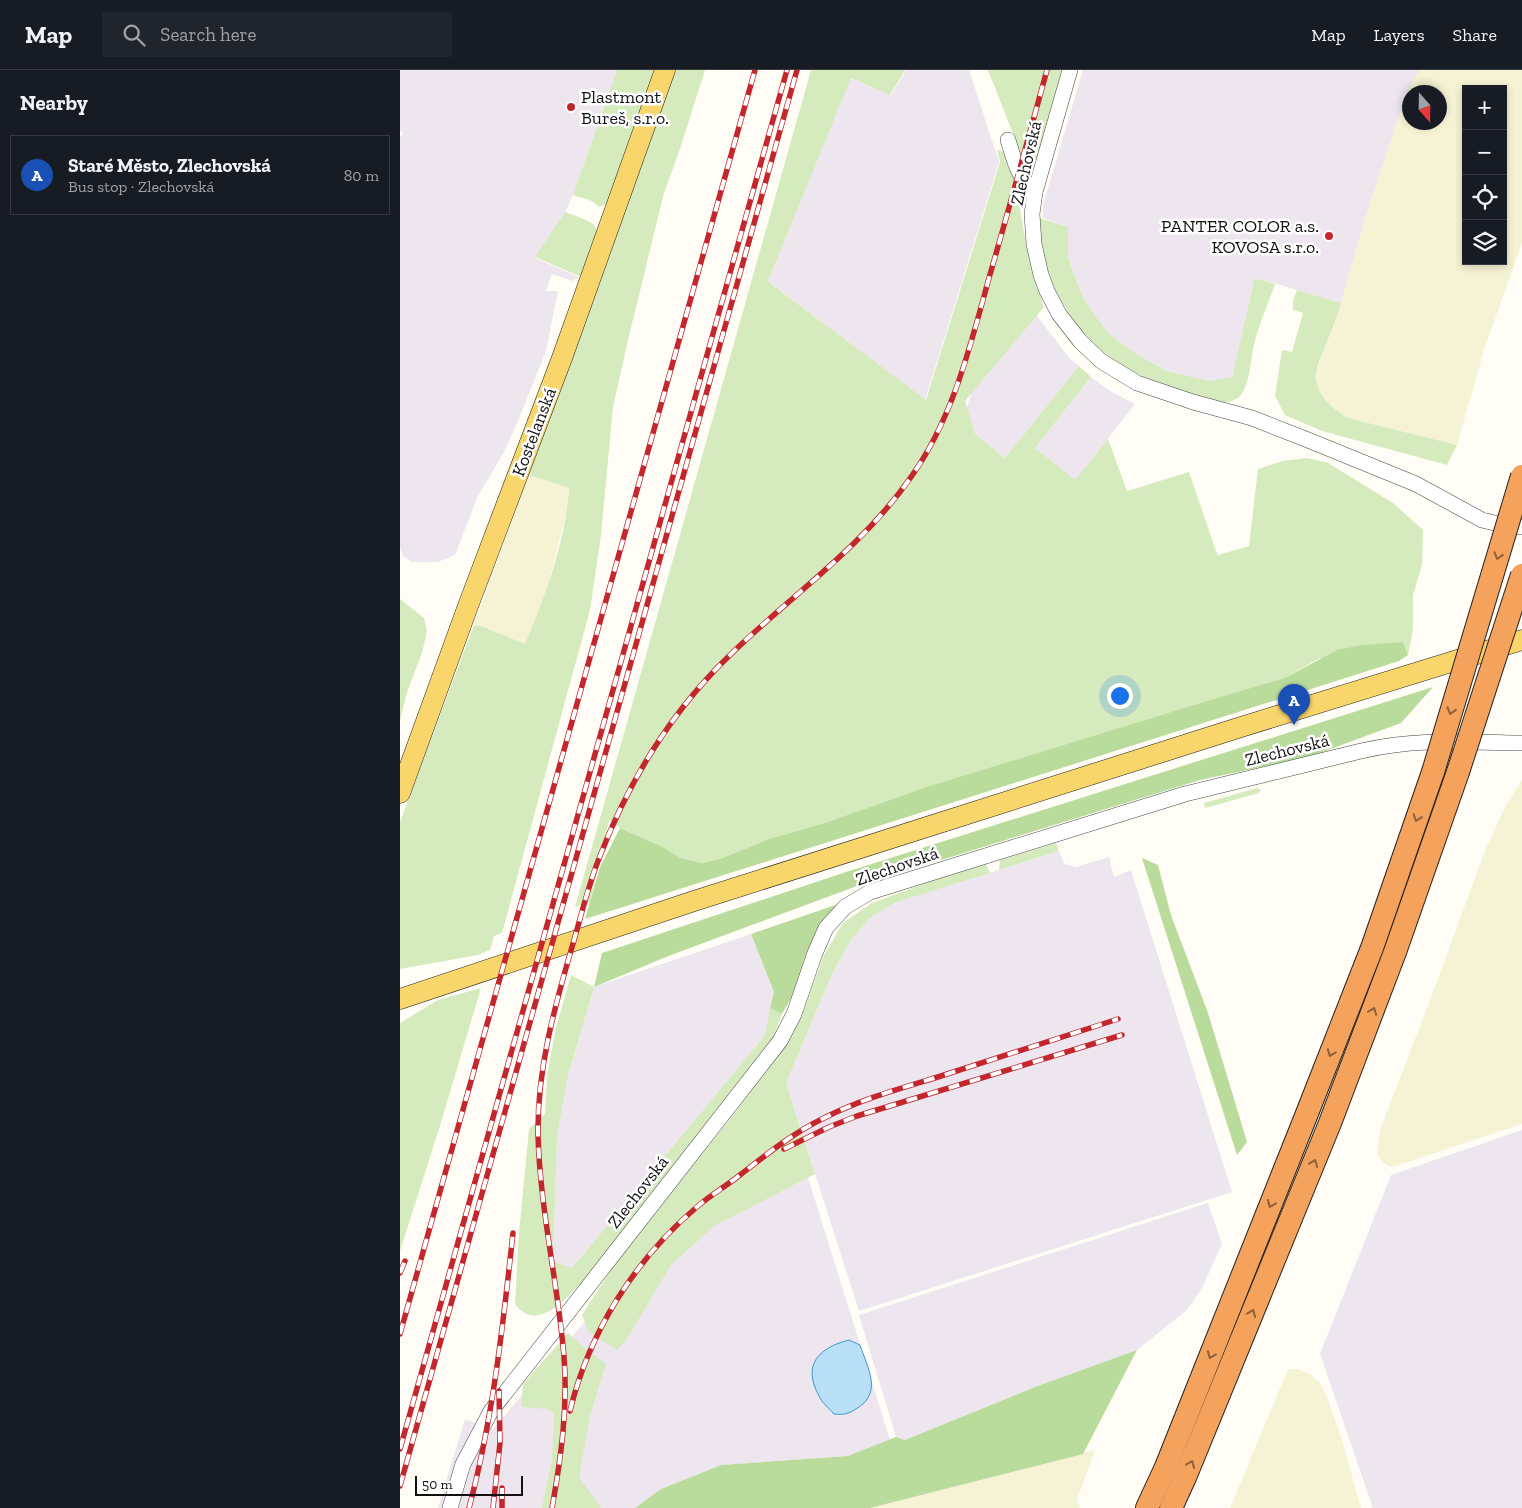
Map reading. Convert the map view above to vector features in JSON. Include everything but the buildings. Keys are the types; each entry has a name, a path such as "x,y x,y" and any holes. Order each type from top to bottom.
{"highway":[{"path":"1147,1508 1173,1448 1372,948 1433,772 1522,476"},
{"path":"1171,1508 1194,1457 1330,1123 1395,952 1458,772 1522,574"}],"main road":[{"name":"Kostelanská","path":"400,793 468,606 562,358 665,70"},
{"path":"401,999 694,901 1521,640"}],"street":[{"name":"Zlechovská","path":"1070,70 1035,192 1032,214 1034,244 1041,275 1047,291 1060,314 1080,341 1101,360 1137,383 1193,402 1252,418 1416,484 1482,520 1503,525 1522,526"},
{"path":"1008,140 1019,173 1035,192"},
{"name":"Zlechovská","path":"450,1508 463,1464 491,1411 780,1041 794,1014 815,953 826,928 845,907 870,892 1176,797 1383,745 1419,741 1522,743"}],"shaded area":[{"path":"400,70 617,70 573,195 565,212 535,258 579,277 572,281 552,274 546,291 558,291 546,351 516,426 504,452 478,496 455,555 438,562 412,562 403,556 400,548 400,138 403,133 400,131"},
{"path":"906,70 969,70 999,162 925,400 768,281 850,78 891,95"},
{"path":"1083,70 1420,70 1411,85 1402,85 1402,112 1366,216 1341,303 1256,278 1232,377 1209,381 1167,371 1138,355 1108,333 1083,298 1068,258 1068,227 1043,218 1043,205"},
{"path":"1420,70 1522,70 1522,243 1485,347 1457,445 1348,418 1333,409 1323,398 1317,385 1317,369 1336,320 1366,216 1402,107 1402,130 1447,130 1447,85 1411,85"},
{"path":"1024,299 1070,359 1079,366 1005,458 962,424 983,354"},
{"path":"1091,377 1110,391 1135,404 1075,481 1035,448"},
{"path":"529,475 569,488 567,509 549,582 540,611 525,644 481,626 474,625"},
{"path":"1522,780 1522,1124 1393,1167 1388,1166 1377,1153 1380,1130 1484,853 1504,809"},
{"path":"1059,851 1064,864 1076,867 1109,857 1114,877 1131,870 1232,1192 859,1311 786,1083 834,970 851,940 870,918 894,903"},
{"path":"751,934 774,992 765,1035 572,1268 553,1261 557,1137 568,1076 594,987"},
{"path":"780,1088 890,1440 848,1456 721,1465 661,1489 635,1508 438,1508 465,1419 493,1429 730,1152"},
{"path":"1522,1130 1522,1508 1373,1508 1320,1354 1391,1175"},
{"path":"1208,1203 1222,1244 1202,1288 1187,1310 1137,1350 1035,1387 905,1440 896,1437 859,1315"},
{"path":"1288,1369 1297,1369 1309,1373 1320,1383 1340,1433 1361,1508 1230,1508"},
{"path":"1095,1450 1077,1500 1080,1508 870,1508"}],"green space":[{"path":"617,70 657,70 608,203 599,207 592,201 573,195"},
{"path":"673,70 705,70 664,193 628,340 613,407 601,535 590,610 502,933 494,936 490,950 478,955 400,969 400,822 474,625 481,626 525,644 540,607 559,548 569,488 529,475"},
{"path":"811,70 905,70 890,95 851,78 768,281 770,283 926,400 1000,162 997,150 1004,152 1014,178 1030,262 1044,307 965,401 975,434 1005,458 1079,366 1091,377 1035,448 1075,480 1108,439 1127,491 1189,472 1218,555 1249,546 1258,469 1282,461 1307,458 1328,463 1393,503 1423,530 1422,565 1413,595 1413,629 1408,655 1403,642 1318,659 1285,678 769,839 720,859 702,863 681,858 661,846 620,828 609,820 590,902 575,907"},
{"path":"988,70 1062,70 1037,160 1033,163 1025,163 1023,159"},
{"path":"565,212 588,221 596,229 593,249 583,274 579,276 535,257"},
{"path":"1040,218 1068,227 1068,258 1083,298 1108,333 1138,355 1167,371 1209,381 1232,377 1255,278 1275,284 1256,337 1246,385 1240,396 1235,400 1224,402 1204,398 1142,376 1114,361 1103,352 1072,317 1048,273 1037,220"},
{"path":"1297,290 1341,303 1319,360 1316,377 1320,392 1329,404 1348,418 1457,445 1447,465 1322,431 1285,415 1275,396 1282,350 1292,352 1303,313 1293,310 1293,301"},
{"path":"400,599 424,618 427,631 422,653 407,692 400,721"},
{"path":"1403,642 1408,655 1399,661 585,919 600,867 620,828 661,846 681,858 702,863 720,859 769,839 828,822 927,787 1285,678 1337,650 1363,645"},
{"path":"1433,687 1401,723 1309,757 1200,780 857,886 671,955 594,987 602,953 843,873"},
{"path":"1257,788 1261,790 1259,793 1205,808 1204,803"},
{"path":"1056,843 1059,851 999,870 1000,860"},
{"path":"1142,858 1158,865 1171,915 1208,1013 1247,1142 1237,1155"},
{"path":"986,864 990,873 894,903 870,918 851,940 834,970 786,1083 815,1174 714,1226 671,1265 625,1342 617,1350 589,1332 582,1315 622,1253 731,1118 777,1055 805,1007 823,957 843,923 872,903 942,877"},
{"path":"844,902 824,920 805,957 795,991 782,1014 770,1008 774,992 751,934"},
{"path":"571,975 594,987 568,1076 557,1137 553,1261 572,1268 765,1035 770,1008 782,1014 771,1043 584,1280 557,1306 540,1315 531,1315 523,1312 515,1304 519,1233 529,1129 545,1114 547,1076 556,1027"},
{"path":"481,988 400,1251 400,1023 438,1000"},
{"path":"568,1333 606,1364 590,1415 579,1477 601,1508 542,1508 552,1459 554,1414 547,1409 521,1407 523,1384"},
{"path":"1137,1350 1083,1454 870,1508 635,1508 661,1489 721,1465 848,1456 896,1437 905,1440 1035,1387"}],"water":[{"path":"849,1340 860,1345 869,1372 871,1388 869,1396 864,1403 856,1409 846,1414 834,1414 819,1396 814,1385 813,1367 821,1353 838,1343"}],"railway":[{"path":"400,1334 755,70"},
{"path":"400,1449 787,70"},
{"path":"400,1486 797,70"},
{"path":"552,1508 563,1433 565,1376 561,1329 539,1163 538,1111 540,1087 553,1017 592,878 611,828 638,775 670,724 688,700 752,634 824,571 870,527 911,477 926,454 949,406 967,356 1047,70"},
{"path":"570,1411 578,1382 602,1325 635,1273 654,1249 698,1206 780,1144 838,1111 867,1100 1118,1019"},
{"path":"784,1149 829,1127 857,1116 1122,1035"},
{"path":"469,1508 491,1406 513,1233"},
{"path":"400,1273 405,1261"},
{"path":"493,1508 500,1443 499,1391"},
{"path":"502,1488 502,1508"}],"place":[{"name":"Plastmont Bureš, s.r.o.","path":"571,107"},
{"name":"PANTER COLOR a.s. KOVOSA s.r.o.","path":"1329,236"},
{"name":"Staré Město, Zlechovská","path":"1294,725"}]}
